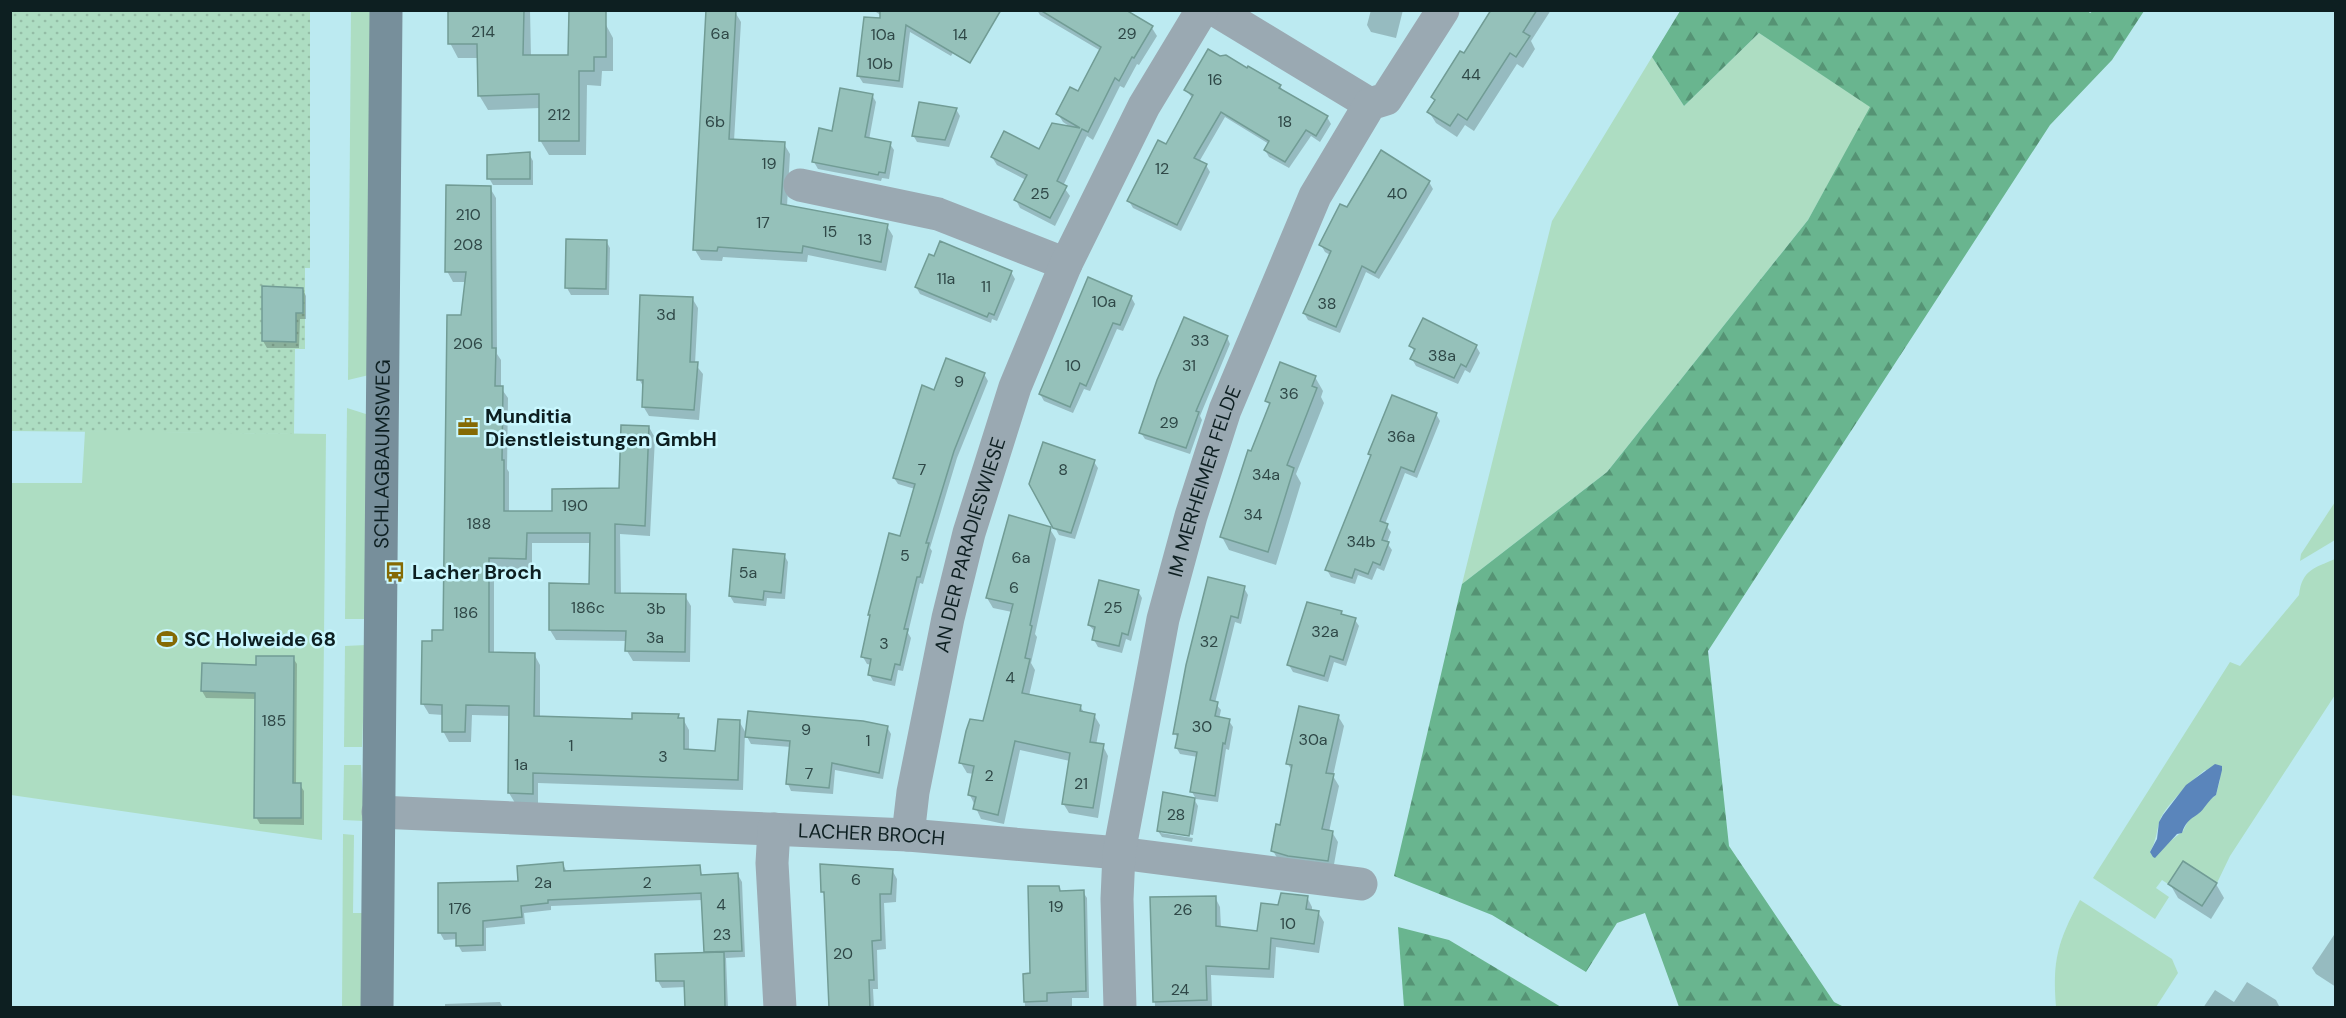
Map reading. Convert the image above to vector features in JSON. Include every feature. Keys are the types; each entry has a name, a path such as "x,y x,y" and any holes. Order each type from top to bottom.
{"main road":[{"name":"SCHLAGBAUMSWEG","path":"376,1008 386,10"}],"street":[{"name":"AN DER PARADIESWIESE","path":"908,835 913,792 948,618 969,533 1015,387 1066,264 1144,106 1202,10"},
{"path":"1215,10 1370,104"},
{"name":"IM MERHEIMER FELDE","path":"1120,1008 1117,899 1119,853 1163,619 1216,432 1315,196 1370,104 1386,99 1443,10"},
{"path":"800,185 938,214 1066,264"},
{"name":"LACHER BROCH","path":"378,812 908,835 1119,853 1361,884"},
{"path":"774,829 772,863 780,1008"}],"green space":[{"path":"11,11 310,11 310,268 305,268 305,349 295,349 294,434 11,431"},
{"path":"351,11 372,11 369,375 348,380"},
{"path":"1680,11 2088,11 2090,13 2093,11 2144,11 2112,60 2050,125 1708,651 1729,846 1834,1002 1844,1007 1679,1007 1645,913 1617,923 1586,972 1492,915 1394,876 1462,584 1607,472 1808,220 1870,107 1759,33 1684,106 1652,57"},
{"path":"1759,33 1871,107 1808,220 1607,472 1462,584 1552,221 1652,57 1684,106"},
{"path":"347,408 369,415 366,619 345,619"},
{"name":"SC Holweide 68","path":"85,431 326,434 322,840 11,795 11,483 82,483"},
{"path":"2335,502 2335,540 2300,561 2301,554"},
{"path":"2335,559 2335,695 2230,856 2217,883 2183,861 2168,884 2162,880 2156,888 2169,897 2155,919 2093,878 2230,662 2240,666 2299,595 2306,575 2316,567","holes":["2205,770 2220,780 2216,795 2199,813 2189,819 2183,831 2158,854 2150,852 2163,814 2180,793"]},
{"path":"366,645 362,747 344,747 345,646"},
{"path":"344,765 361,765 364,821 343,820"},
{"path":"343,834 354,835 353,913 363,913 362,1007 342,1008"},
{"path":"2080,900 2172,959 2178,973 2156,1007 2056,1007 2055,976 2058,951 2066,927"},
{"path":"1398,927 1449,940 1561,1007 1404,1007"}],"water":[{"path":"2215,764 2222,766 2216,795 2188,822 2182,833 2177,834 2155,858 2153,857 2150,852 2157,839 2159,822 2163,815 2186,785"}],"building":[{"path":"448,10 524,10 523,55 568,55 569,10 606,10 606,57 594,57 594,71 579,71 579,141 539,141 539,94 478,96 477,44 448,44"},
{"path":"706,10 736,10 729,139 785,142 781,204 888,224 881,262 803,246 802,253 718,247 717,251 693,250"},
{"path":"880,10 1001,10 970,63 906,25 899,81 857,76 864,17 880,18"},
{"path":"1040,10 1126,10 1153,26 1119,81 1115,78 1088,132 1082,129 1057,181 1067,186 1050,218 1014,200 1027,175 991,157 1004,131 1039,149 1052,123 1080,128 1056,114 1070,87 1078,91 1101,47"},
{"path":"1491,10 1537,10 1523,32 1530,36 1516,57 1510,53 1467,120 1458,114 1450,126 1427,112 1435,100 1431,97 1460,51 1464,53"},
{"path":"1208,49 1220,56 1226,55 1247,68 1248,66 1281,85 1279,88 1328,116 1316,136 1306,130 1285,162 1264,150 1269,141 1221,112 1194,158 1207,164 1177,225 1127,201 1158,140 1166,144 1193,95 1184,90"},
{"path":"840,88 873,94 865,137 891,142 885,173 879,172 878,175 812,162 819,128 832,131"},
{"path":"919,102 957,108 945,140 912,136"},
{"path":"1381,150 1430,181 1375,273 1362,266 1336,327 1303,313 1331,251 1319,245 1340,204 1347,207"},
{"path":"530,152 530,179 487,179 487,155"},
{"path":"446,185 491,186 492,348 496,348 495,386 503,386 504,511 552,511 552,489 619,488 621,425 649,426 645,526 615,524 615,593 686,594 685,652 625,651 626,631 549,630 549,583 589,584 590,533 527,533 526,559 489,558 489,652 535,653 534,716 632,719 632,713 679,714 678,718 684,718 684,749 715,751 718,719 740,720 738,780 533,773 533,794 508,793 509,706 466,705 465,732 442,732 442,705 421,704 422,641 432,641 432,630 443,630 447,315 461,315 466,272 445,272"},
{"path":"566,239 607,240 606,289 565,288"},
{"path":"940,241 1012,271 994,315 989,313 987,317 915,287 929,254 934,256"},
{"path":"1088,277 1132,296 1120,325 1113,323 1086,386 1080,383 1070,407 1039,394"},
{"path":"262,286 303,288 303,313 296,313 296,342 262,341"},
{"path":"640,295 693,297 690,362 698,362 694,410 642,407 643,380 637,380"},
{"path":"1184,317 1228,336 1196,411 1199,412 1186,448 1139,433 1157,380"},
{"path":"1423,318 1477,345 1466,367 1461,364 1454,378 1410,359 1415,349 1409,346"},
{"path":"946,358 985,373 954,451 926,543 929,543 920,577 917,577 904,629 908,629 900,665 895,664 891,680 868,675 871,659 861,657 870,615 868,615 889,533 900,536 915,484 893,478 922,385 934,390"},
{"path":"1280,362 1316,376 1312,386 1317,388 1287,465 1294,468 1268,552 1220,537 1248,450 1251,451 1270,403 1265,401"},
{"path":"1392,395 1437,413 1414,472 1401,467 1380,521 1388,524 1382,540 1389,542 1380,565 1373,562 1368,574 1355,569 1352,578 1325,570 1371,455 1368,454"},
{"path":"1043,442 1095,460 1071,533 1053,528 1029,484"},
{"path":"1009,515 1051,527 1030,625 1032,626 1025,658 1030,659 1022,693 1081,705 1080,711 1095,714 1090,742 1104,744 1093,808 1062,804 1070,753 1015,741 998,815 973,809 976,797 968,795 974,766 959,763 966,731 970,719 983,721 1013,604 986,598"},
{"path":"733,549 785,554 781,593 764,591 763,600 729,596"},
{"path":"1208,577 1245,586 1238,618 1231,616 1210,700 1218,702 1215,716 1230,719 1225,744 1223,743 1215,796 1190,792 1197,752 1175,748 1178,734 1173,734 1186,665"},
{"path":"1099,580 1139,590 1128,635 1122,633 1119,646 1092,640 1095,627 1088,625"},
{"path":"1307,602 1342,611 1341,614 1356,618 1343,660 1330,656 1324,676 1287,665"},
{"path":"256,656 294,656 293,783 301,783 301,818 254,818 255,693 201,691 202,663 256,665"},
{"path":"1299,706 1339,715 1326,773 1334,774 1322,829 1333,831 1328,861 1288,856 1271,851 1276,824 1280,825 1292,765 1286,764"},
{"path":"748,711 863,721 888,726 879,773 832,763 829,788 786,784 790,741 745,737"},
{"path":"1163,792 1195,798 1189,836 1157,831"},
{"path":"2183,861 2217,883 2202,906 2168,884"},
{"path":"563,862 564,871 700,865 701,875 738,873 742,951 704,952 701,893 548,900 548,903 521,906 522,917 483,921 483,945 456,946 456,933 438,933 438,883 518,881 517,866"},
{"path":"820,864 893,869 891,894 880,894 881,940 872,941 874,980 869,980 870,1008 829,1008 824,892 821,892"},
{"path":"1028,886 1059,886 1060,891 1084,890 1086,991 1047,993 1047,1001 1024,1002 1023,974 1030,973"},
{"path":"1281,893 1308,896 1306,909 1319,911 1314,944 1271,938 1269,969 1206,966 1207,1000 1153,1002 1150,897 1216,896 1216,926 1257,931 1261,903 1278,905"},
{"path":"724,952 725,1008 685,1008 684,981 656,981 655,954"}],"place":[{"name":"Munditia Dienstleistungen GmbH","path":"468,427"},
{"name":"Lacher Broch","path":"395,572"},
{"name":"SC Holweide 68","path":"167,639"}]}
